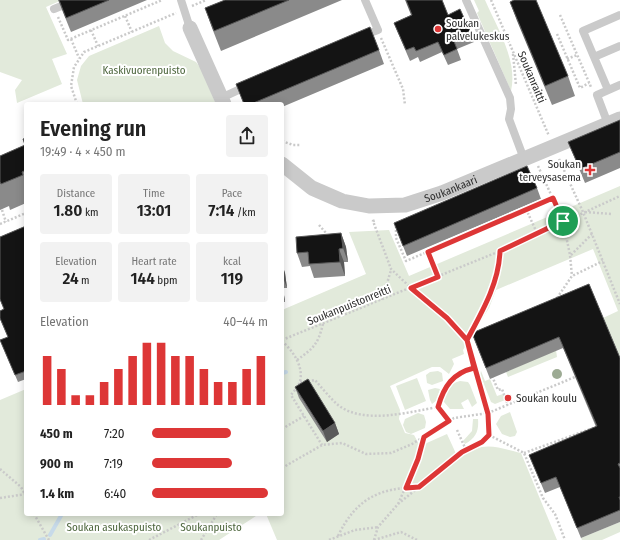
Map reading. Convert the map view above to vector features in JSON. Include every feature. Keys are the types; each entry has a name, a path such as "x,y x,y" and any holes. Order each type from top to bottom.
{"street":[{"path":"190,28 223,101"},
{"name":"Soukankaari","path":"284,166 312,188 342,201 368,206 391,207 420,201 530,160 614,121"}],"lane":[{"path":"54,9 76,0"},
{"path":"181,0 190,28"},
{"path":"356,39 378,30 365,0"},
{"path":"466,0 510,98 511,109 509,119 530,160"},
{"path":"606,91 583,31 620,15"},
{"path":"594,57 620,46"},
{"path":"223,101 258,82"},
{"path":"614,121 597,95 620,85"}],"path":[{"path":"54,9 68,40 162,0"},
{"path":"76,102 72,86 74,67 84,52 206,0"},
{"name":"Soukanraitti","path":"492,0 550,138"},
{"path":"560,15 590,87 606,91"},
{"path":"124,16 132,32"},
{"path":"92,30 98,46"},
{"path":"557,34 580,88 589,84"},
{"path":"71,39 79,59"},
{"path":"387,51 403,89 405,105"},
{"path":"567,59 577,55"},
{"path":"284,142 293,145 301,145"},
{"path":"558,156 583,212 620,304"},
{"path":"530,160 553,198 563,221 570,255 572,276"},
{"name":"Soukanpuistonreitti","path":"284,340 500,251 620,196"},
{"path":"398,220 395,232 396,238 406,261 553,198"},
{"path":"526,209 537,233"},
{"path":"2,210 6,222"},
{"path":"583,212 612,214"},
{"path":"0,224 24,214"},
{"path":"374,540 378,527 398,504 466,450 482,442 489,435 488,414 467,340 447,318 391,269 373,221 379,220"},
{"path":"319,225 326,233 327,238"},
{"path":"472,226 475,232"},
{"path":"570,255 592,234"},
{"path":"467,340 487,304 500,263 500,251"},
{"path":"428,252 438,277"},
{"path":"553,304 572,276 603,261"},
{"path":"382,300 391,269"},
{"path":"297,360 314,348 320,339 324,324"},
{"path":"284,343 291,350 297,360 300,370 300,382 291,395 322,445"},
{"path":"438,407 449,382 462,371 474,368"},
{"path":"490,372 498,390 502,389 508,405"},
{"path":"284,467 322,445 342,443 366,454 391,452 412,444 454,418 488,414 575,377"},
{"path":"300,382 315,380 338,405 352,412 392,416 438,407"},
{"path":"438,407 449,421"},
{"path":"284,428 304,416"},
{"path":"524,453 596,427"},
{"path":"457,430 466,450"},
{"path":"489,435 524,453 543,498 555,514 565,540"},
{"path":"398,504 418,459 424,437"},
{"path":"0,469 21,487 24,492"},
{"path":"338,536 344,523 360,503 386,492 419,487"},
{"path":"0,498 24,495"},
{"path":"35,516 49,540"},
{"path":"149,540 194,516"},
{"path":"201,540 216,516"},
{"path":"328,540 355,530 378,527"},
{"path":"374,540 401,532 417,540"}],"green space":[{"path":"0,0 62,0 46,7 67,54 52,59 62,84 17,103 15,90 22,80 0,72"},
{"path":"474,0 485,0 505,44 512,68 511,91 477,13 479,11"},
{"name":"Kaskivuorenpuisto","path":"159,26 165,43 173,51 196,62 202,70 215,102 82,102 77,80 81,66 89,56"},
{"name":"Soukanpuisto","path":"620,186 620,359 603,318 618,311 593,249 496,290 489,308 463,350 464,354 452,359 454,364 449,374 440,367 432,367 390,386 400,410 399,419 405,433 414,435 420,446 447,434 458,458 475,449 488,446 521,453 557,540 277,540 267,516 284,516 284,309 366,274 349,232 389,230 409,276"},
{"path":"556,350 557,357 508,377 506,372"},
{"path":"438,371 442,373 443,381 432,385 427,383 426,375 430,372"},
{"path":"481,371 485,381 490,379 497,396 503,394 505,400 495,404 491,402 480,374"},
{"path":"417,378 426,401 405,410 396,386"},
{"path":"460,381 468,382 477,403 472,407 468,399 461,403 464,409 450,409 444,402 446,391 450,386"},
{"path":"435,388 440,389 436,401 432,404 428,390"},
{"name":"Soukan asukaspuisto","path":"24,390 24,516 256,516 219,540 0,540 0,400"},
{"path":"510,412 517,432 515,436 510,437 502,434 496,424 501,416"},
{"path":"418,413 424,415 426,422 425,428 411,434 406,432 403,425 405,419"},
{"path":"473,419 478,419 477,431 474,437 465,444 463,441 472,431"},
{"path":"620,522 620,532 602,540 582,540 581,538"}],"building":[{"path":"59,0 109,0 66,18"},
{"path":"225,0 289,0 214,31 205,8"},
{"name":"Soukan palvelukeskus","path":"406,0 442,0 448,15 460,9 470,31 453,39 457,49 444,55 438,42 416,51 414,47 406,50 394,23 412,15"},
{"path":"514,0 536,0 568,76 545,86 510,2"},
{"path":"370,27 379,50 256,102 243,102 236,84"},
{"path":"620,120 620,152 580,169 568,142"},
{"path":"24,145 23,175 1,184 0,156"},
{"path":"527,166 537,188 403,246 394,223"},
{"path":"24,227 24,372 15,375 0,340 8,337 0,318 0,311 4,309 0,299 0,237"},
{"path":"341,233 343,248 339,249 340,262 309,264 308,252 297,253 296,237"},
{"path":"589,284 620,358 620,463 618,464 620,468 620,510 577,528 556,477 541,483 529,455 597,426 559,337 486,368 472,333"},
{"path":"308,379 335,423 323,431 295,387"}],"waterway":[{"path":"50,535 61,516"},
{"path":"40,540 44,539"}],"place":[{"name":"Soukan palvelukeskus","path":"438,29"},
{"name":"Soukan terveysasema","path":"590,170"},
{"name":"Soukan koulu","path":"508,398"}],"route":[{"path":"563,221 500,251 500,263 487,304 467,340 474,368 462,371 449,382 438,407 449,421 424,437 418,459 406,488 419,487 462,452 482,442 489,435 488,414 467,340 447,318 411,288 438,277 428,252 553,198 563,221"}]}
